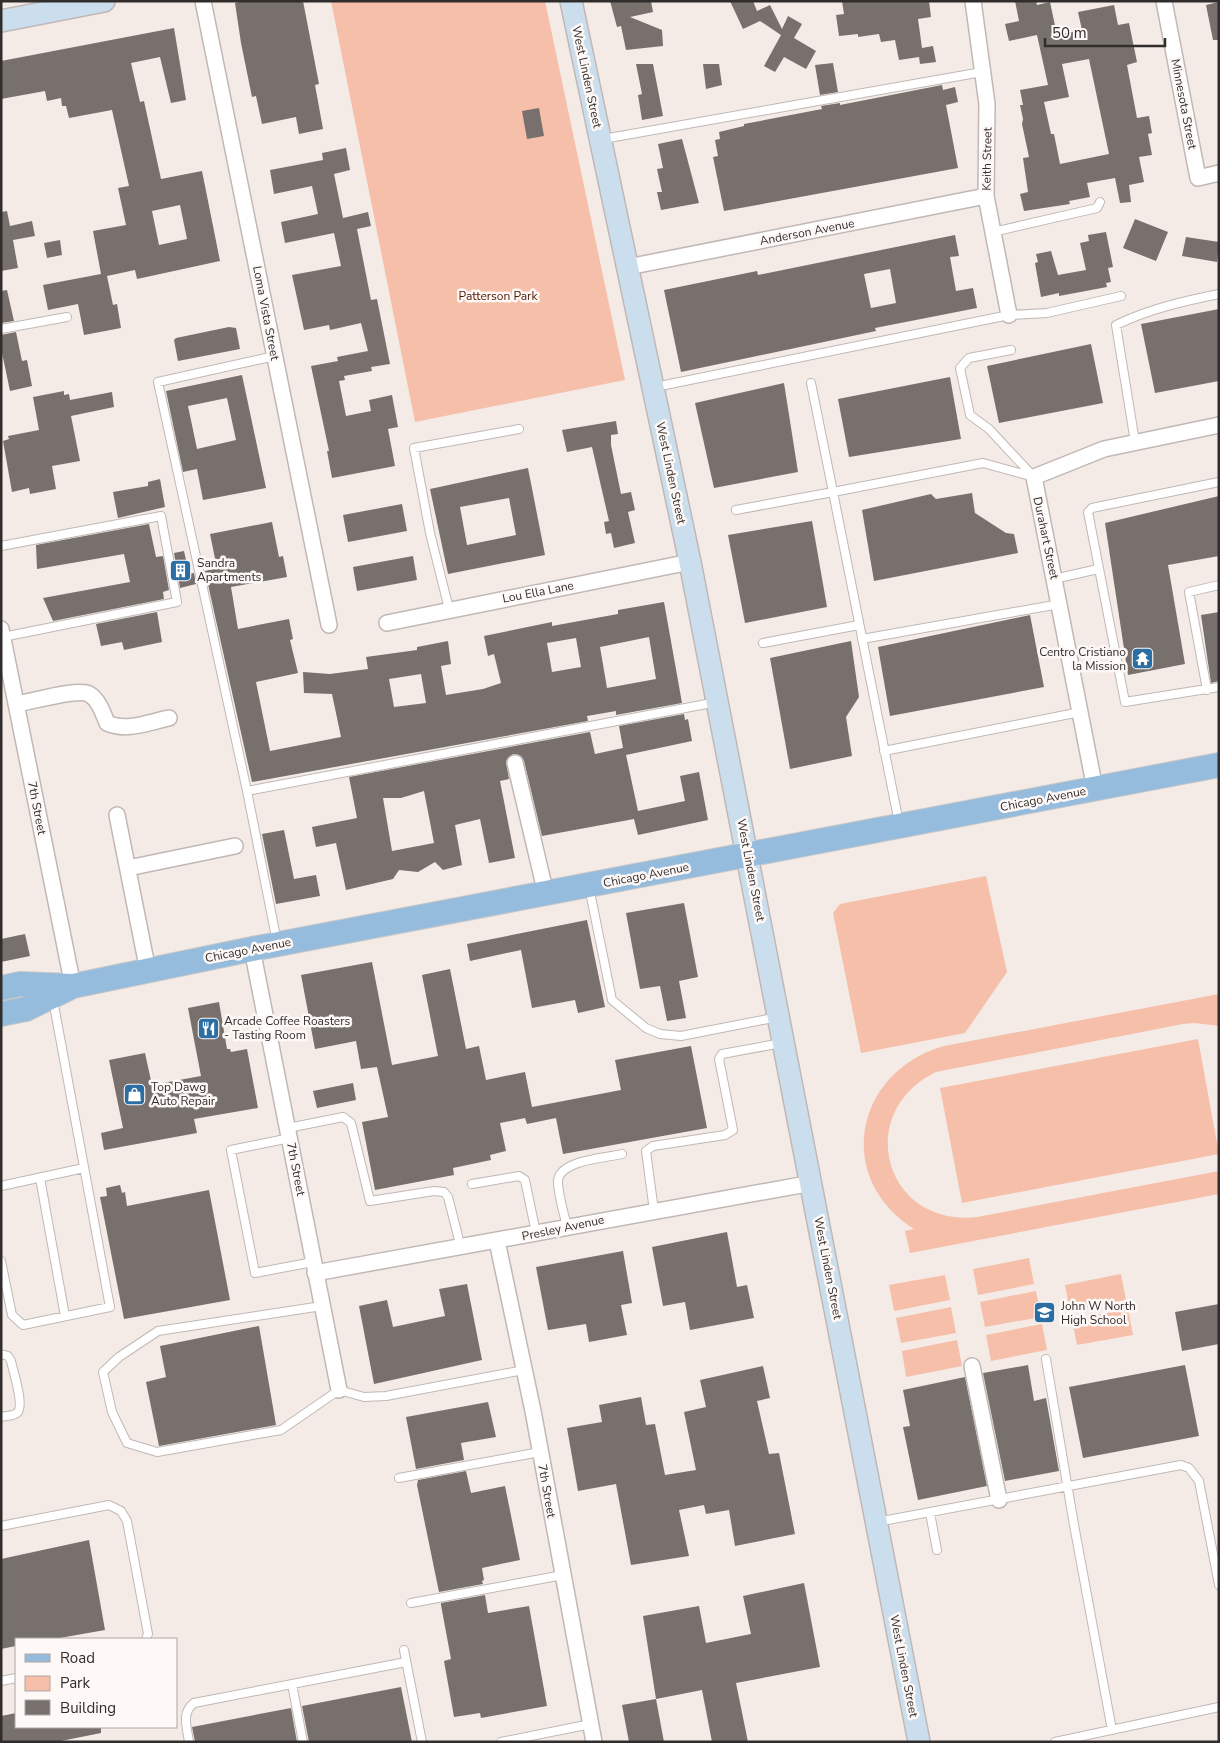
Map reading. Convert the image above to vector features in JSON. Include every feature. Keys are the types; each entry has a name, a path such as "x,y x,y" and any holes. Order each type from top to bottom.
{"main road":[{"name":"Chicago Avenue","path":"1,1014 26,1009 62,991 252,949 1219,765"},
{"name":"Chicago Avenue","path":"1,988 20,984 62,991"}],"street":[{"path":"1,21 66,5 104,1"},
{"name":"Loma Vista Street","path":"203,1 329,625"},
{"name":"West Linden Street","path":"571,1 718,702 919,1742"},
{"name":"Keith Street","path":"974,1 987,104 986,196 1010,315"},
{"name":"Minnesota Street","path":"1164,1 1198,178 1219,173"},
{"name":"Anderson Avenue","path":"628,267 986,196"},
{"path":"1034,477 1104,449 1219,426"},
{"name":"Durahart Street","path":"1034,477 1095,789"},
{"name":"Lou Ella Lane","path":"387,622 690,562"},
{"name":"7th Street","path":"2,633 16,704 62,991"},
{"path":"16,704 80,692 93,697 101,708 107,723 116,727 127,727 169,718"},
{"path":"515,764 546,894"},
{"path":"117,815 148,971"},
{"path":"128,868 235,846"},
{"name":"7th Street","path":"252,949 339,1390"},
{"name":"Presley Avenue","path":"314,1268 461,1248 654,1210 812,1182"},
{"name":"7th Street","path":"497,1241 540,1452 594,1742"},
{"path":"972,1366 999,1500"}],"lane":[{"path":"601,140 982,72"},
{"path":"993,232 1097,208 1100,202"},
{"path":"1136,442 1116,325 1135,316 1184,300 1219,294"},
{"path":"653,388 1010,315 1047,313 1121,296"},
{"path":"1,329 67,317"},
{"path":"1011,350 969,358 960,368 970,415 989,429 1034,477"},
{"path":"275,356 158,382 247,791 278,944"},
{"path":"811,383 899,826"},
{"path":"449,609 430,533 414,448 519,429"},
{"path":"736,510 984,463 1034,477"},
{"path":"1219,482 1092,508 1088,512 1125,702 1219,687"},
{"path":"1,546 160,516 177,602 2,633"},
{"path":"1054,579 1098,569"},
{"path":"1207,690 1190,592 1219,585"},
{"path":"862,639 1060,604"},
{"path":"763,643 859,624"},
{"path":"247,791 718,702"},
{"path":"884,751 1080,712"},
{"path":"589,886 612,1000 646,1028 660,1034 681,1036 780,1017"},
{"path":"1,1261 12,1315 23,1325 110,1307 84,1168 62,991"},
{"path":"654,1210 646,1150 653,1146 725,1134 733,1130 719,1059 722,1054 784,1042"},
{"path":"314,1268 255,1273 231,1150 343,1118 351,1123 370,1201 434,1191 444,1192 448,1197 461,1248"},
{"path":"567,1227 558,1180 560,1172 568,1165 622,1154"},
{"path":"1,1186 84,1168"},
{"path":"472,1184 519,1176 525,1180 529,1190 536,1233"},
{"path":"40,1178 66,1316"},
{"path":"322,1306 158,1331 119,1357 103,1372 112,1412 127,1443 157,1452 281,1430 339,1390 364,1398 386,1396 524,1370"},
{"path":"1,1313 11,1311"},
{"path":"1,1354 8,1356 11,1361 20,1402 18,1412 1,1417"},
{"path":"1046,1359 1074,1525 1112,1730"},
{"path":"399,1478 540,1452"},
{"path":"877,1522 1181,1465 1190,1468 1199,1481 1219,1585"},
{"path":"1,1526 109,1505 121,1511 128,1531 148,1634 146,1638"},
{"path":"930,1513 937,1550"},
{"path":"412,1603 563,1575"},
{"path":"404,1650 422,1742"},
{"path":"189,1742 185,1717 188,1708 194,1703 406,1662"},
{"path":"1,1681 15,1678"},
{"path":"292,1684 303,1742"},
{"path":"1055,1742 1219,1707"},
{"path":"501,1742 591,1724"}],"green space":[{"name":"Patterson Park","path":"331,1 545,1 625,380 415,422"},
{"path":"986,876 1007,972 965,1033 861,1053 833,913 840,904"},
{"path":"1219,994 1219,1026 1195,1023 1183,1024 936,1072 910,1090 894,1113 888,1138 891,1164 901,1187 920,1205 945,1216 977,1217 1219,1171 1219,1194 910,1253 905,1231 914,1229 888,1208 872,1182 864,1155 865,1128 874,1101 890,1078 914,1059 944,1046"},
{"path":"1198,1039 1219,1154 962,1203 940,1088"},
{"path":"1029,1258 1034,1284 978,1295 973,1269"},
{"path":"1121,1274 1126,1300 1070,1311 1065,1285"},
{"path":"945,1275 950,1300 894,1311 889,1285"},
{"path":"1036,1291 1041,1317 985,1327 980,1302"},
{"path":"951,1307 956,1333 901,1343 896,1318"},
{"path":"1128,1309 1133,1335 1077,1345 1072,1320"},
{"path":"1042,1324 1047,1350 991,1361 986,1335"},
{"path":"957,1340 962,1366 906,1377 902,1351"}],"building":[{"path":"243,1 303,1 319,84 315,85 323,129 299,134 296,117 262,124 256,96 252,97 241,43 235,3"},
{"path":"610,1 651,1 653,12 630,17 662,30 663,46 626,50 621,26 617,27"},
{"path":"730,1 753,1 757,11 770,5 782,29 788,16 802,24 794,38 816,51 806,69 784,57 775,72 764,66 781,35 760,21 743,29"},
{"path":"842,1 929,1 931,17 918,19 922,48 933,46 936,62 920,64 919,57 899,60 895,40 881,42 879,34 858,37 858,34 839,36 836,15 844,14"},
{"path":"1015,1 1036,1 1037,5 1050,2 1057,35 1082,30 1078,12 1114,5 1118,25 1129,23 1137,62 1127,65 1137,118 1149,116 1152,133 1148,134 1152,155 1139,157 1144,182 1129,185 1131,202 1120,203 1115,178 1087,183 1090,197 1069,201 1070,204 1024,211 1020,194 1028,192 1023,158 1029,157 1022,124 1023,119 1020,105 1023,105 1020,90 1048,85 1037,35 1009,41 1005,24 1019,21","holes":["1089,59 1109,154 1060,164 1054,134 1051,134 1044,102 1069,97 1062,64"]},
{"path":"1219,2 1219,40 1213,40 1206,5"},
{"path":"174,28 186,100 171,103 160,57 131,63 140,102 144,101 161,179 202,171 220,261 137,279 135,270 107,276 113,305 117,304 121,328 84,335 78,304 48,310 43,285 101,274 93,231 126,225 118,188 129,186 112,110 69,118 66,106 62,106 61,98 47,101 45,91 1,99 1,61","holes":["180,205 187,239 159,245 152,211"]},
{"path":"833,63 838,92 820,95 815,65"},
{"path":"636,64 653,64 663,116 642,120 638,95 642,94"},
{"path":"703,64 719,64 722,85 706,89"},
{"path":"942,85 943,90 955,87 958,102 946,105 958,168 724,211 713,157 718,156 715,140 720,139 719,132 744,126 744,124 822,109 821,106 840,103 840,105"},
{"path":"539,108 544,136 527,139 522,111"},
{"path":"682,139 699,203 661,210 657,192 662,192 657,169 663,168 658,144"},
{"path":"346,148 350,170 334,174 343,218 368,212 371,226 357,229 371,300 377,299 390,364 371,367 372,371 344,376 345,380 339,381 346,416 371,411 369,400 392,395 398,427 388,429 395,466 332,478 327,451 329,451 311,366 338,361 337,357 368,351 361,323 330,330 329,325 304,330 292,275 341,266 334,233 285,243 281,222 318,214 312,186 274,194 270,170 323,160 322,153"},
{"path":"7,211 10,226 32,221 35,236 13,240 18,268 1,271 1,212"},
{"path":"1135,219 1168,232 1156,261 1123,248"},
{"path":"1106,232 1113,267 1108,268 1111,282 1106,283 1107,287 1059,296 1059,293 1041,297 1035,263 1038,262 1036,254 1051,251 1058,275 1086,270 1080,243 1089,241 1088,235"},
{"path":"955,235 959,256 950,257 956,291 973,288 977,308 875,328 876,331 681,372 664,290 757,271 758,275","holes":["890,269 896,303 871,308 864,274"]},
{"path":"1186,237 1219,242 1217,262 1182,256"},
{"path":"60,240 62,255 47,258 44,243"},
{"path":"7,290 14,321 1,323 1,291"},
{"path":"1219,309 1219,381 1155,393 1141,324"},
{"path":"229,327 236,328 240,349 178,361 174,340 176,338"},
{"path":"16,332 22,361 27,360 32,386 10,391 1,348 1,335"},
{"path":"1091,344 1103,403 999,423 987,366"},
{"path":"242,375 266,488 203,500 197,469 183,472 166,391","holes":["227,398 236,440 197,449 188,406"]},
{"path":"950,377 961,439 849,457 838,399"},
{"path":"784,383 798,472 714,488 695,403"},
{"path":"64,391 64,395 69,394 70,400 112,392 114,407 71,416 80,461 52,466 56,489 30,494 29,488 12,492 3,441 9,439 8,436 39,430 33,397"},
{"path":"616,421 618,434 611,435 611,445 621,494 631,492 635,510 628,512 635,543 614,548 611,533 606,534 604,522 609,521 592,447 567,452 562,430"},
{"path":"528,468 545,555 448,574 430,489","holes":["509,498 516,535 467,545 460,507"]},
{"path":"160,479 165,507 118,518 113,492 148,486 148,482"},
{"path":"972,493 975,513 1006,533 1014,534 1018,553 874,581 862,510 931,494 936,499"},
{"path":"1219,496 1219,556 1168,565 1185,664 1128,675 1105,523"},
{"path":"402,504 407,531 348,542 343,515"},
{"path":"812,521 827,607 745,623 728,535"},
{"path":"272,522 279,557 283,556 287,577 231,587 238,629 289,619 293,639 290,640 298,673 256,682 270,751 341,737 332,694 304,693 303,672 330,674 368,669 366,657 417,650 417,647 448,641 451,664 441,666 446,695 483,689 501,683 494,654 488,656 484,636 552,622 552,626 618,614 618,610 664,602 682,703 616,715 616,711 587,716 588,721 252,782 205,571 217,568 210,534","holes":["649,637 656,679 607,688 600,647","576,638 581,667 552,672 547,643","421,674 426,703 394,707 389,679"]},
{"path":"149,524 156,557 163,556 169,590 163,592 164,599 53,621 43,598 130,582 124,554 37,569 36,545"},
{"name":"Sandra Apartments","path":"184,551 189,574 194,573 196,584 180,588 174,553"},
{"path":"413,556 417,580 357,591 353,567"},
{"path":"157,612 162,642 124,650 122,642 101,646 96,624"},
{"path":"1219,612 1219,681 1211,683 1201,615"},
{"path":"1030,615 1044,687 890,716 878,647"},
{"path":"851,641 859,697 846,717 852,756 790,769 770,658"},
{"path":"684,714 685,720 688,719 692,741 626,755 638,811 685,801 680,776 699,772 708,820 638,835 634,819 542,836 524,761 521,756 513,754 506,761 509,779 500,781 515,858 489,863 480,819 455,825 462,865 443,870 435,862 418,872 399,870 393,879 346,890 336,843 316,847 312,827 357,818 349,777 590,732 595,754 623,748 619,726","holes":["424,791 434,843 392,851 383,798 401,798"]},
{"path":"284,830 294,879 316,875 320,896 276,904 262,834"},
{"path":"684,903 698,977 679,981 686,1018 667,1021 660,986 640,989 626,913"},
{"path":"587,920 605,1007 578,1013 575,1000 532,1008 521,950 470,961 467,944"},
{"path":"25,934 30,956 1,962 1,939"},
{"path":"372,962 392,1065 438,1056 422,975 450,969 466,1049 479,1046 486,1080 525,1072 532,1107 621,1090 615,1060 691,1046 707,1128 563,1154 556,1118 527,1124 525,1118 500,1123 506,1151 490,1155 491,1160 453,1168 454,1175 375,1190 362,1122 388,1117 377,1067 361,1069 356,1041 315,1049 301,975"},
{"path":"219,1002 227,1049 230,1049 231,1052 247,1049 258,1108 194,1119 197,1133 104,1150 101,1133 123,1128 109,1060 145,1053 152,1085 201,1076 188,1008"},
{"path":"353,1083 356,1100 317,1108 313,1091"},
{"path":"120,1185 122,1193 125,1192 127,1206 209,1190 230,1300 124,1319 100,1197 107,1196 106,1188"},
{"path":"727,1232 737,1287 747,1285 754,1318 690,1330 685,1302 663,1306 652,1247"},
{"path":"623,1251 632,1303 621,1305 627,1335 589,1342 586,1324 548,1330 536,1267"},
{"path":"467,1284 482,1360 374,1384 359,1306 387,1300 393,1327 445,1316 439,1289"},
{"path":"1219,1304 1219,1344 1182,1351 1175,1312"},
{"path":"259,1326 276,1425 159,1446 146,1382 166,1377 160,1346"},
{"path":"1028,1365 1034,1401 1046,1398 1059,1471 1005,1481 983,1373"},
{"path":"1185,1365 1199,1436 1083,1458 1069,1387"},
{"path":"763,1366 770,1398 757,1401 769,1454 779,1453 795,1534 735,1546 729,1510 706,1514 704,1505 679,1510 689,1556 631,1565 616,1484 578,1491 567,1428 602,1422 599,1405 641,1397 646,1425 655,1424 665,1475 696,1470 684,1412 706,1407 700,1380"},
{"path":"965,1377 987,1486 918,1500 903,1427 910,1426 903,1390"},
{"path":"488,1402 496,1437 461,1443 464,1460 416,1469 406,1417"},
{"path":"466,1471 471,1493 505,1486 520,1560 482,1568 483,1584 439,1592 417,1485 418,1480"},
{"path":"89,1540 105,1630 60,1638 15,1638 15,1646 1,1649 1,1559"},
{"path":"804,1583 820,1667 736,1683 748,1742 712,1742 702,1690 656,1699 643,1616 699,1606 706,1643 751,1634 743,1596"},
{"path":"485,1595 488,1613 529,1606 547,1706 481,1718 480,1713 454,1717 444,1661 451,1659 441,1603"},
{"path":"401,1687 412,1742 309,1742 302,1706"},
{"path":"656,1699 664,1742 629,1742 622,1705"},
{"path":"291,1708 297,1742 195,1742 192,1727"},
{"path":"15,1713 15,1728 101,1728 101,1733 56,1742 1,1742 1,1716"}],"place":[{"name":"Sandra Apartments","path":"181,570"},
{"name":"Centro Cristiano la Mission","path":"1142,659"},
{"name":"Arcade Coffee Roasters - Tasting Room","path":"208,1028"},
{"name":"Top Dawg Auto Repair","path":"135,1094"},
{"name":"John W North High School","path":"1045,1313"}]}
